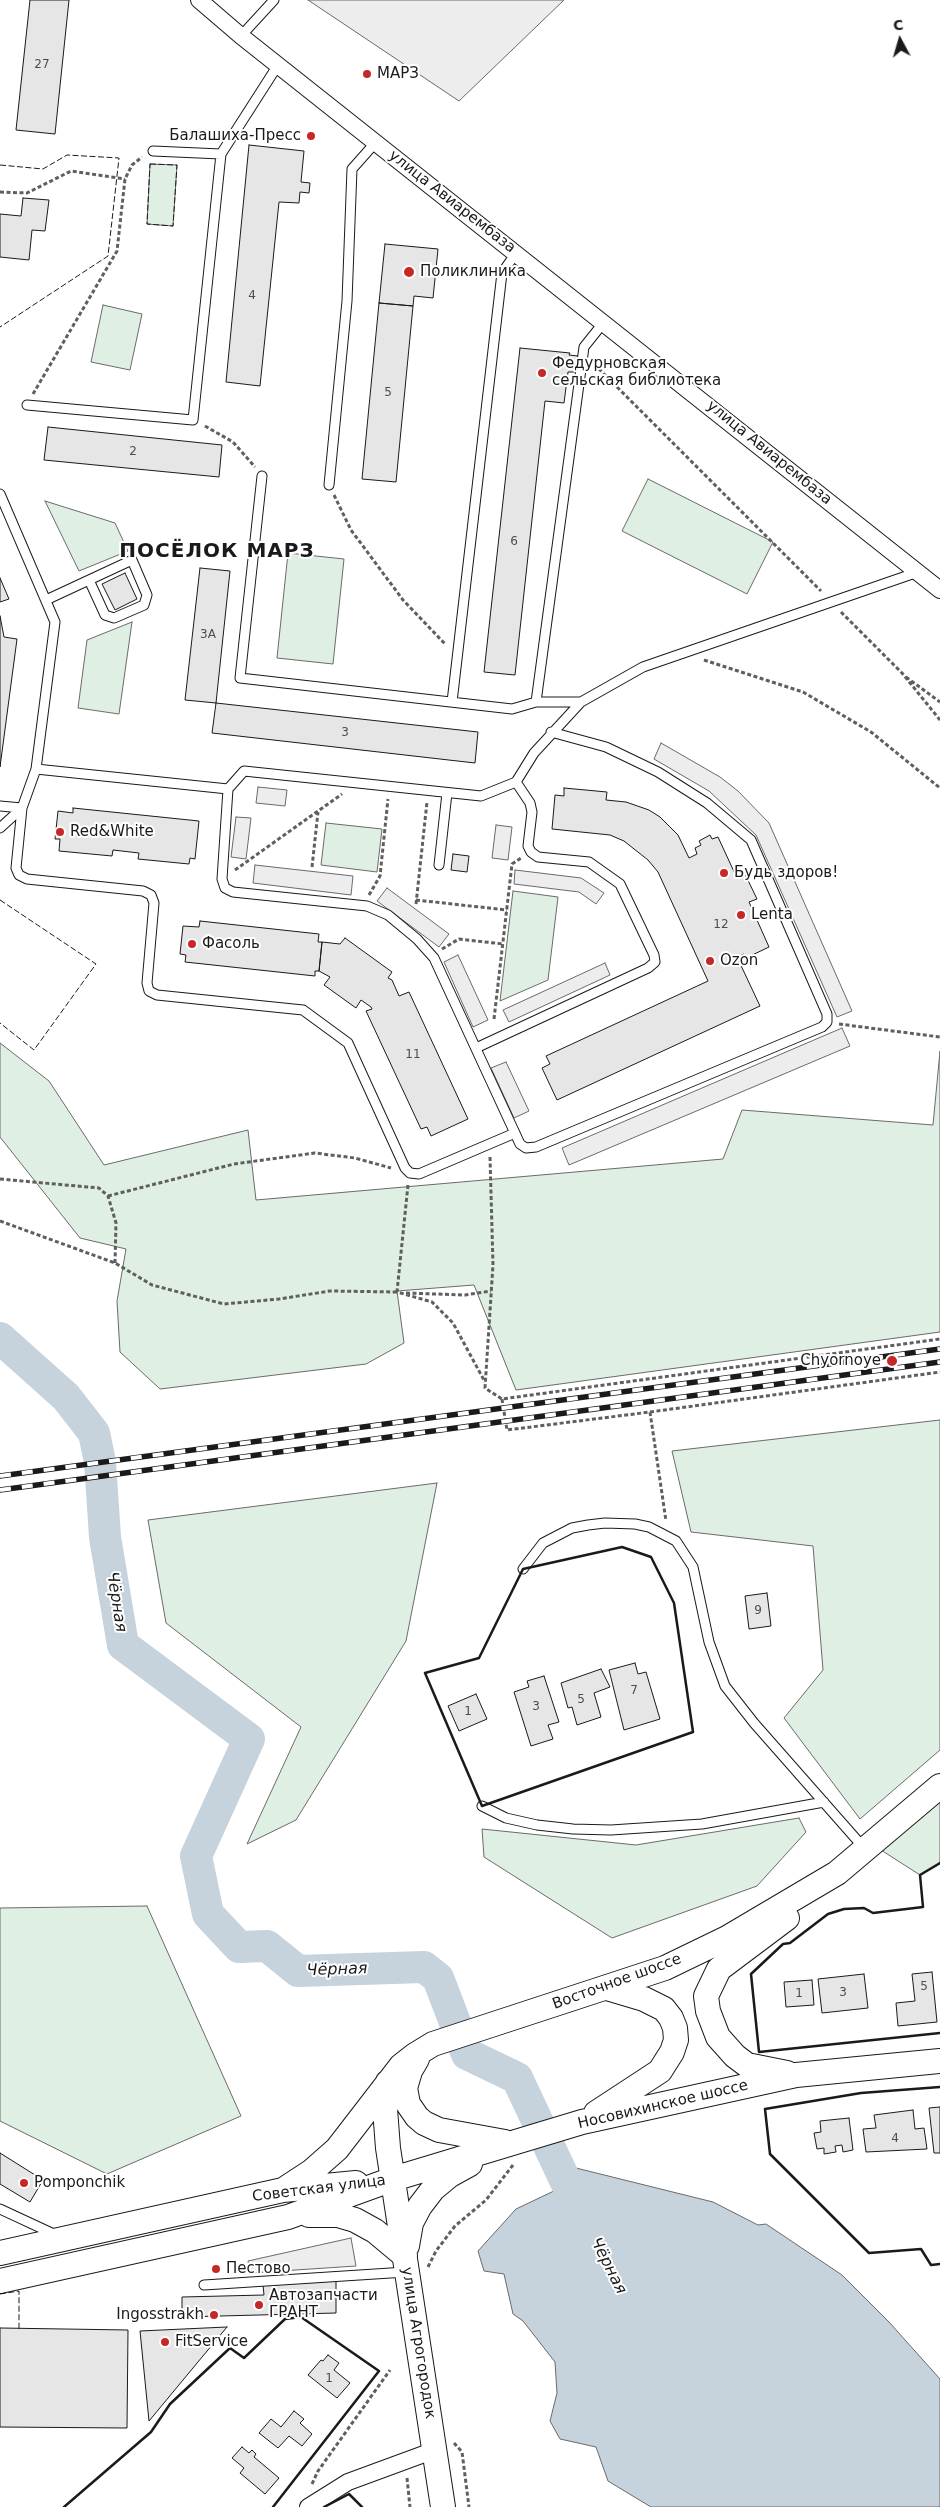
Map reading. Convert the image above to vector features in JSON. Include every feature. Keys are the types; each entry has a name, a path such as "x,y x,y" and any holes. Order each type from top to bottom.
{"main road":[{"name":"Восточное шоссе","path":"283,2190 312,2172 337,2149 401,2066 437,2043 665,1968 727,1938 837,1872 866,1850 940,1786"},
{"path":"796,2075 748,2064 735,2056 718,2037 708,2011 706,1996 720,1969 816,1896 837,1872"},
{"path":"582,2122 660,2071 669,2057 676,2040 673,2023 664,2009 644,1999 607,1988"},
{"path":"437,2043 414,2063 407,2080 406,2096 412,2111 424,2123 439,2130 512,2152"},
{"name":"Носовихинское шоссе","path":"393,2179 512,2152 582,2122 796,2075 940,2061"},
{"path":"388,2082 386,2126 393,2179"},
{"path":"413,2265 411,2223 420,2206 433,2189 450,2175 512,2152"},
{"name":"Советская улица","path":"0,2253 283,2190 393,2179"},
{"name":"Советская улица","path":"0,2281 288,2217 393,2179"},
{"name":"улица Агрогородок","path":"393,2179 413,2265 443,2507"},
{"path":"288,2217 322,2214 355,2220 375,2231 413,2265"}],"street":[{"name":"улица Авиарембаза","path":"199,0 241,36 516,253 599,328 940,590"},
{"path":"308,2507 348,2482 435,2450"}],"lane":[{"path":"241,36 274,0"},
{"path":"27,405 193,420 221,154 278,65"},
{"path":"329,485 347,301 352,169 376,142"},
{"path":"153,151 221,154"},
{"path":"452,702 502,273 516,253"},
{"path":"536,702 584,346 599,328"},
{"path":"262,476 240,678 512,709 536,702 581,702"},
{"path":"0,494 55,622 36,768 22,808 16,868 18,875 27,879 143,891 151,895 154,903 147,984 149,990 157,995 303,1010 348,1042 404,1168 410,1173 419,1174 515,1133"},
{"path":"46,600 89,580 132,560 147,595 144,604 114,618 105,615 89,580"},
{"path":"551,732 606,747 658,772 708,802 751,840 827,1014 827,1022 822,1027 536,1147 526,1148 520,1144 434,958 417,939 388,915 362,906 233,892 225,888 222,879 228,789 244,771 482,796 516,782 534,753 551,732 581,702 643,667 918,572"},
{"path":"36,768 228,789"},
{"path":"476,1048 648,968 655,962 654,955 620,884 589,862 538,857 530,852 528,846 532,812 530,803 516,782"},
{"path":"439,865 447,793"},
{"path":"0,806 22,808"},
{"path":"0,828 22,808"},
{"path":"523,1569 543,1543 564,1531 580,1526 605,1523 635,1524 649,1527 676,1542 694,1567 709,1642 725,1686 754,1723 866,1850"},
{"path":"482,1806 506,1818 537,1825 572,1829 611,1830 702,1824 824,1802"},
{"path":"0,2209 66,2239"},
{"path":"204,2285 413,2265"}],"path":[{"path":"27,405 117,251 125,179 132,165 153,151"},
{"path":"0,192 27,193 71,171 125,179"},
{"path":"599,328 592,363 902,673 940,720"},
{"path":"193,420 233,442 262,476"},
{"path":"329,485 351,530 403,600 458,657"},
{"path":"682,654 802,692 871,732 940,788"},
{"path":"902,673 940,702"},
{"path":"222,879 346,792"},
{"path":"362,906 380,876 388,796"},
{"path":"428,801 416,902 507,910"},
{"path":"312,867 318,811"},
{"path":"494,1019 512,864 530,852"},
{"path":"434,958 448,944 459,939 503,944"},
{"path":"827,1022 940,1036"},
{"path":"488,1144 492,1168 493,1266 485,1388 502,1399 940,1339"},
{"path":"108,1196 234,1164 315,1153 355,1158 410,1173 397,1292"},
{"path":"0,1179 83,1185 99,1188 108,1196 116,1222 115,1263"},
{"path":"0,1221 115,1263 152,1285 224,1304 279,1299 330,1291 446,1295 491,1291"},
{"path":"397,1292 432,1302 453,1324 485,1383"},
{"path":"502,1399 507,1430 940,1372"},
{"path":"650,1412 668,1537"},
{"path":"413,2265 436,2251 455,2226 486,2200 512,2152"},
{"path":"311,2486 318,2471 390,2370"},
{"path":"462,2452 469,2507"},
{"path":"405,2460 410,2507"}],"green space":[{"path":"150,164 177,165 173,226 147,224"},
{"path":"103,305 142,314 130,370 91,362"},
{"path":"648,479 773,542 747,594 622,531"},
{"path":"45,501 115,523 128,551 79,571"},
{"path":"288,553 344,559 333,664 277,658"},
{"path":"132,622 119,714 78,708 87,640"},
{"path":"326,823 382,829 377,872 321,865"},
{"path":"513,891 558,897 548,980 500,1001"},
{"path":"0,1043 49,1081 104,1165 248,1130 256,1200 723,1159 742,1110 933,1125 940,1051 940,1332 516,1390 474,1285 397,1291 404,1343 366,1364 160,1389 120,1352 117,1301 126,1249 80,1238 0,1137"},
{"path":"940,1420 940,1750 860,1819 784,1718 823,1670 813,1546 691,1532 672,1451"},
{"path":"437,1483 406,1641 296,1820 247,1844 301,1727 166,1623 148,1520"},
{"path":"940,1800 940,1863 920,1875 881,1850"},
{"path":"799,1818 806,1832 757,1886 612,1938 484,1857 482,1829 636,1845"},
{"path":"147,1906 241,2116 107,2174 0,2121 0,1908"}],"shaded area":[{"path":"308,0 564,0 459,101"},
{"path":"661,743 720,777 738,791 769,823 852,1011 837,1017 756,835 709,791 654,759"},
{"path":"258,787 287,790 285,806 256,803"},
{"path":"236,817 251,818 246,859 231,857"},
{"path":"496,825 512,827 508,860 492,858"},
{"path":"255,865 353,876 351,895 253,883"},
{"path":"515,870 581,878 604,893 596,904 579,892 514,884"},
{"path":"387,888 449,934 439,947 377,901"},
{"path":"458,955 488,1020 473,1027 444,962"},
{"path":"605,963 610,975 509,1022 503,1010"},
{"path":"842,1028 850,1046 569,1165 562,1148"},
{"path":"506,1062 529,1111 514,1118 491,1068"},
{"path":"351,2238 356,2266 250,2273 248,2261"}],"water":[{"path":"552,2158 572,2167 713,2202 758,2225 766,2224 842,2275 889,2322 940,2379 940,2507 651,2507 608,2481 596,2447 560,2439 550,2421 557,2393 555,2362 523,2321 513,2314 504,2274 484,2271 478,2251 516,2209 556,2190 547,2177"}],"building":[{"path":"30,0 69,0 55,134 16,130"},
{"path":"249,145 304,151 301,182 310,183 309,193 300,192 299,203 279,202 260,386 226,382"},
{"path":"23,198 49,200 45,231 32,230 29,260 0,257 0,214 21,216"},
{"name":"Поликлиника","path":"385,244 438,249 433,298 414,296 413,306 379,303"},
{"path":"379,303 413,306 396,482 362,479"},
{"path":"520,348 570,353 569,355 578,356 577,372 568,372 564,403 545,401 515,675 484,672"},
{"path":"48,427 222,445 219,477 44,460"},
{"path":"200,568 230,571 216,703 185,700"},
{"path":"125,573 137,599 115,610 102,584"},
{"path":"0,578 9,599 0,602"},
{"path":"0,616 4,637 17,639 0,767"},
{"path":"216,703 478,732 475,763 212,733"},
{"path":"564,788 607,792 606,800 626,802 649,810 660,817 678,835 689,858 697,854 695,848 701,845 699,841 710,835 712,839 718,837 736,876 744,872 757,899 749,902 769,947 746,958 744,954 737,957 760,1006 557,1100 542,1068 550,1064 546,1056 708,981 658,872 648,860 624,841 610,835 552,829 555,795 564,796"},
{"path":"73,808 199,821 195,859 190,858 189,864 138,859 139,853 113,850 112,856 59,851 60,839 55,839 58,811 73,813"},
{"path":"453,854 469,856 467,872 451,870"},
{"path":"200,921 319,934 318,942 322,942 319,971 315,971 315,976 185,962 186,955 180,954 183,926 199,927"},
{"path":"345,938 392,972 388,978 392,980 399,996 409,992 468,1119 431,1136 427,1127 421,1129 366,1011 372,1009 371,1007 361,1000 356,1008 324,985 330,977 319,971 322,942 340,944"},
{"path":"767,1593 771,1626 749,1629 745,1596"},
{"path":"635,1663 638,1674 646,1672 660,1719 624,1730 609,1670"},
{"path":"601,1669 610,1687 594,1693 601,1717 577,1725 572,1707 568,1708 561,1683"},
{"path":"544,1676 559,1722 548,1725 553,1739 531,1746 514,1692 529,1687 527,1681"},
{"path":"476,1694 487,1719 459,1731 448,1706"},
{"path":"932,1972 937,2022 898,2026 896,2003 915,2001 912,1974"},
{"path":"864,1974 868,2008 822,2013 818,1979"},
{"path":"812,1980 814,2005 786,2007 784,1982"},
{"path":"940,2107 940,2153 934,2153 929,2108"},
{"path":"913,2110 915,2129 924,2128 927,2149 866,2152 863,2129 876,2128 874,2115"},
{"path":"849,2118 853,2150 843,2152 842,2145 835,2146 836,2152 824,2154 824,2148 817,2149 814,2133 821,2132 820,2121"},
{"path":"0,2153 43,2180 30,2202 0,2184"},
{"name":"Автозапчасти ГРАНТ","path":"336,2281 336,2313 182,2317 182,2297 264,2295 263,2285"},
{"path":"227,2327 149,2421 140,2331"},
{"path":"0,2328 128,2330 127,2428 0,2427"},
{"path":"328,2355 339,2363 334,2370 350,2383 337,2398 308,2375"},
{"path":"294,2411 304,2419 300,2423 312,2434 302,2446 289,2436 278,2448 259,2433 271,2419 281,2427"},
{"path":"242,2447 249,2453 252,2450 256,2454 254,2457 279,2478 265,2494 240,2473 244,2468 232,2458"}],"waterway":[{"name":"Чёрная","path":"0,1338 66,1397 94,1433 100,1462 105,1537 123,1645 249,1739 196,1856 208,1914 239,1947 267,1946 298,1971 424,1967 438,1978 467,2054 517,2078 573,2197"}],"railway":[{"path":"0,1476 940,1349"},
{"path":"0,1490 940,1362"}],"fence":[{"path":"0,165 43,169 67,155 119,158 108,256 0,327"},
{"path":"150,164 177,165 173,226 147,224 150,164"},
{"path":"0,900 96,964 34,1050 0,1023"},
{"path":"0,2294 19,2291 19,2329"}],"wall":[{"path":"622,1547 651,1557 674,1603 693,1732 482,1806 425,1673 479,1658 523,1569 622,1547"},
{"path":"940,1863 920,1875 923,1907 873,1913 864,1908 844,1909 828,1914 790,1943 783,1944 751,1974 759,2052 940,2033"},
{"path":"940,2087 861,2093 765,2109 770,2154 869,2253 921,2249 931,2265 940,2264"},
{"path":"64,2507 151,2432 170,2404 230,2348 244,2358 285,2319 301,2317 379,2371 273,2507"},
{"path":"324,2507 349,2494 362,2507"}],"place":[{"name":"МАРЗ","path":"367,74"},
{"name":"Балашиха-Пресс","path":"311,136"},
{"name":"Поликлиника","path":"409,272"},
{"name":"Федурновская сельская библиотека","path":"542,373"},
{"name":"Red&White","path":"60,832"},
{"name":"Будь здоров!","path":"724,873"},
{"name":"Lenta","path":"741,915"},
{"name":"Фасоль","path":"192,944"},
{"name":"Ozon","path":"710,961"},
{"name":"Chyornoye","path":"892,1361"},
{"name":"Pomponchik","path":"24,2183"},
{"name":"Пестово","path":"216,2269"},
{"name":"Автозапчасти ГРАНТ","path":"259,2305"},
{"name":"Ingosstrakh","path":"214,2315"},
{"name":"FitService","path":"165,2342"}],"district":[{"name":"ПОСЁЛОК МАРЗ","path":"217,552"}]}
